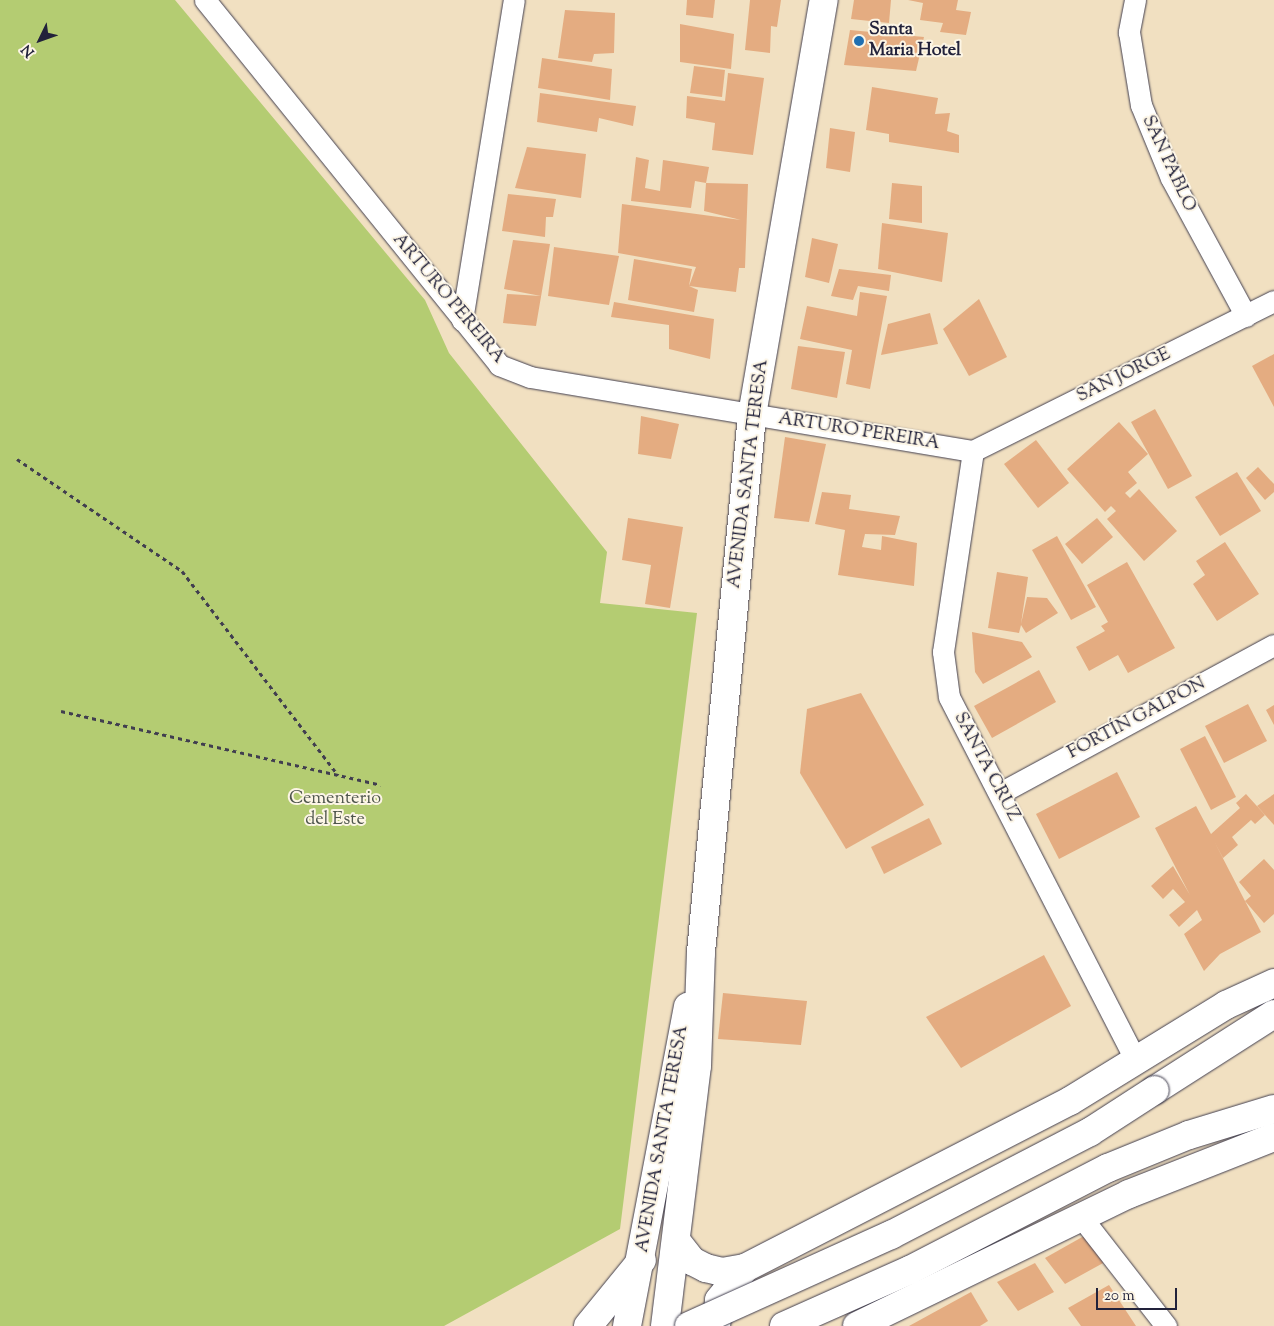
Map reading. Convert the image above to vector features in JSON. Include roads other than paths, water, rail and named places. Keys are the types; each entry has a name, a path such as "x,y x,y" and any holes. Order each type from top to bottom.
{"main road":[{"name":"AVENIDA SANTA TERESA","path":"665,1326 678,1243 697,1066 701,952 752,415 824,0"},
{"name":"AVENIDA SANTA TERESA","path":"627,1326 642,1260 674,1061 701,952"},
{"path":"678,1243 692,1260 706,1268 722,1272 744,1268 1070,1101 1135,1059 1226,1005 1274,983"},
{"path":"689,1326 891,1235 1090,1132 1274,1014"},
{"path":"784,1326 910,1270 1108,1168 1189,1135 1274,1109"},
{"path":"857,1326 1129,1194 1274,1137"},
{"path":"588,1326 642,1260"},
{"path":"716,1326 719,1300 744,1268"}],"street":[{"name":"ARTURO PEREIRA","path":"205,0 499,364 530,377 973,451"},
{"path":"462,320 514,0"},
{"name":"SAN PABLO","path":"1135,0 1129,32 1141,105 1171,178 1246,316"},
{"name":"SAN JORGE","path":"973,451 1274,301"},
{"name":"SANTA CRUZ","path":"973,451 943,652 949,697 1135,1059"},
{"name":"FORTÍN GALPON","path":"1000,793 1274,645"},
{"path":"1082,1218 1166,1326"}],"place":[{"name":"Santa Maria Hotel","path":"859,41"}],"park label":[{"name":"Cementerio del Este","path":"335,810"}]}
